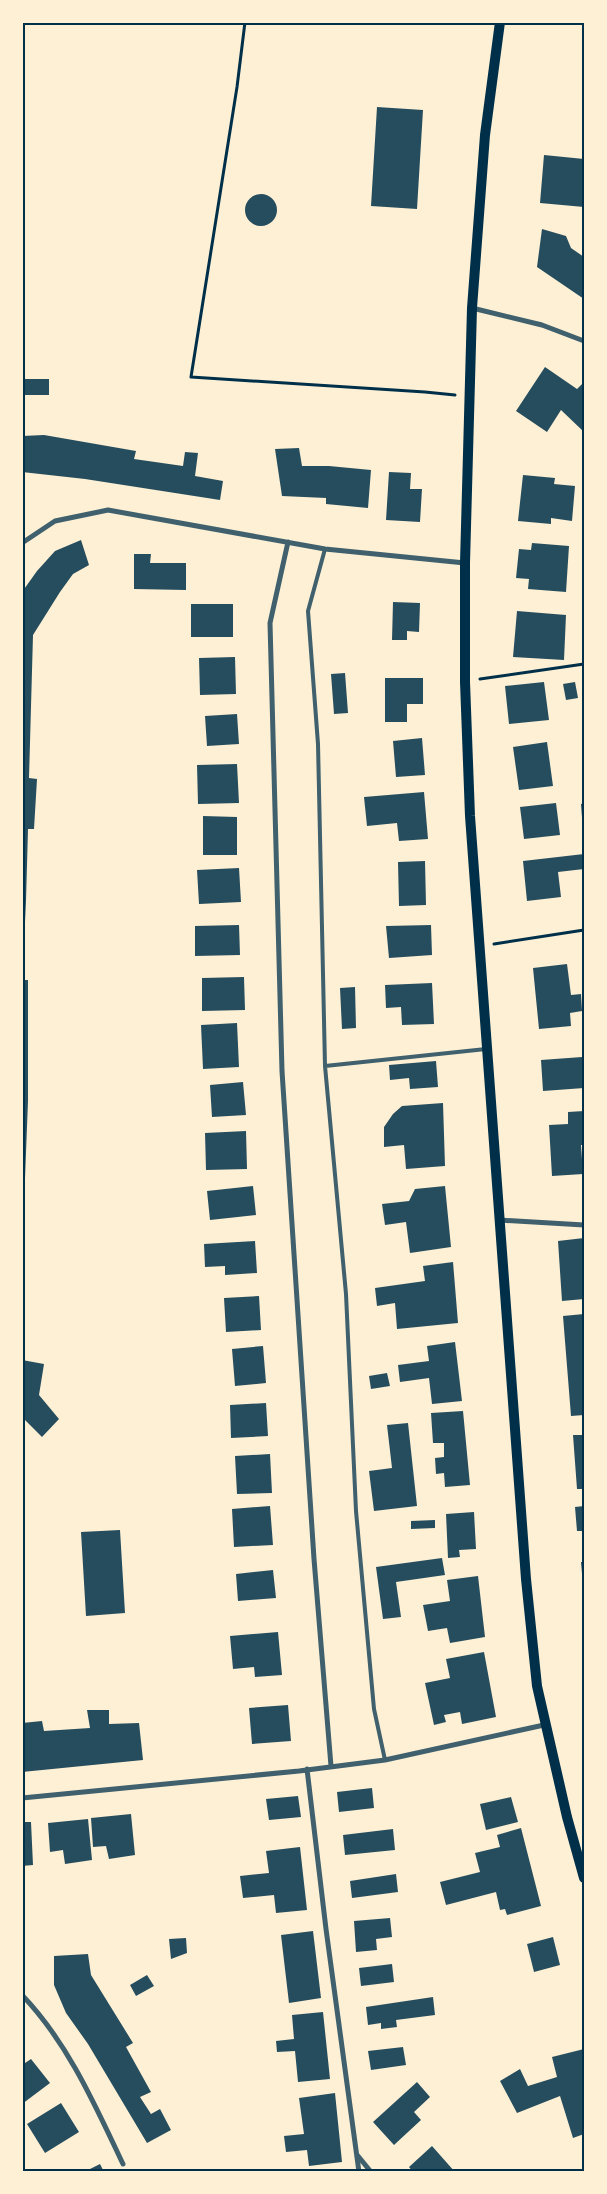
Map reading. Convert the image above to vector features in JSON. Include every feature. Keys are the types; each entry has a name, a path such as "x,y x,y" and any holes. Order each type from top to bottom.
{"main road":[{"path":"500,22 485,135 472,308 465,562 465,682 470,816 498,1220 536,1686 544,1725 584,1878"}],"street":[{"path":"472,308 542,325 584,341"},
{"path":"24,540 55,521 108,510 325,548 465,562"},
{"path":"288,542 270,623 282,1071 314,1559 331,1766"},
{"path":"498,1220 584,1225"},
{"path":"22,1798 307,1770 385,1760 544,1725"},
{"path":"307,1770 326,1929 359,2172"},
{"path":"22,1995 33,2006 65,2050 123,2164"},
{"path":"358,2155 371,2172"}],"lane":[{"path":"325,548 308,611 318,744 326,1066 346,1294 356,1512 374,1709 385,1760"},
{"path":"326,1066 486,1049"}],"path":[{"path":"245,22 237,87 191,378 425,392 469,397"},
{"path":"465,682 584,664"},
{"path":"480,946 584,930"}],"building":[{"path":"377,107 423,110 417,209 371,206"},
{"path":"544,155 584,159 584,207 540,203"},
{"path":"261,194 267,195 272,199 276,204 276,216 272,221 267,225 261,226 255,225 250,221 246,216 245,210 246,204 250,199 255,195"},
{"path":"542,229 566,236 571,248 584,257 584,299 537,267"},
{"path":"545,367 577,389 584,382 584,432 561,410 547,432 516,411"},
{"path":"22,379 49,379 49,395 22,395"},
{"path":"44,435 136,451 134,459 183,466 185,452 198,453 195,476 223,481 220,500 85,479 22,472 22,436"},
{"path":"299,448 302,466 329,466 371,470 368,508 326,504 326,498 282,496 275,449"},
{"path":"389,472 411,473 410,489 422,489 420,522 386,520"},
{"path":"523,475 555,478 554,484 575,486 572,521 551,518 551,524 518,521"},
{"path":"81,540 89,565 73,574 33,635 29,778 37,779 34,829 28,829 24,943 22,943 22,592 55,551"},
{"path":"532,543 569,546 566,592 528,589 529,579 516,578 519,549 531,550"},
{"path":"134,554 151,554 150,563 186,563 186,590 134,589"},
{"path":"393,602 420,603 419,632 407,631 407,640 392,640"},
{"path":"191,604 233,604 233,637 191,637"},
{"path":"517,611 566,615 564,660 513,657"},
{"path":"235,657 236,694 200,695 199,658"},
{"path":"345,673 348,713 334,714 331,674"},
{"path":"385,678 423,678 423,704 407,704 407,722 385,722"},
{"path":"544,682 549,720 509,724 505,686"},
{"path":"575,682 578,698 566,700 563,684"},
{"path":"237,714 239,744 207,746 205,716"},
{"path":"422,738 425,775 396,777 393,741"},
{"path":"547,742 553,786 519,790 513,747"},
{"path":"237,764 239,803 198,804 197,765"},
{"path":"424,792 428,839 399,841 397,823 367,826 364,797"},
{"path":"556,803 560,835 524,839 520,807"},
{"path":"584,803 584,831 583,831 581,804"},
{"path":"203,816 237,817 237,855 203,855"},
{"path":"584,854 584,869 558,872 561,897 527,901 523,861"},
{"path":"425,861 426,905 399,906 398,862"},
{"path":"239,868 241,902 199,904 197,870"},
{"path":"239,925 240,955 195,956 195,926"},
{"path":"431,925 432,955 389,958 386,926"},
{"path":"567,964 571,995 581,994 582,1011 570,1013 571,1026 539,1029 533,968"},
{"path":"244,977 245,1010 202,1011 202,978"},
{"path":"22,980 28,980 28,1101 24,1204"},
{"path":"432,983 434,1024 402,1025 401,1007 386,1008 385,985"},
{"path":"355,987 356,1028 342,1029 340,988"},
{"path":"237,1023 239,1067 203,1069 201,1025"},
{"path":"582,1057 584,1088 543,1091 541,1060"},
{"path":"436,1061 438,1087 410,1089 409,1078 390,1080 389,1065"},
{"path":"243,1082 246,1115 212,1117 210,1085"},
{"path":"443,1103 445,1166 406,1169 404,1145 384,1147 384,1127 393,1114 402,1106"},
{"path":"584,1111 584,1145 581,1145 583,1174 552,1176 549,1125 568,1124 568,1112"},
{"path":"246,1131 247,1169 206,1170 205,1133"},
{"path":"253,1186 256,1215 210,1220 207,1191"},
{"path":"445,1186 451,1247 410,1253 406,1222 385,1225 382,1204 409,1201 415,1189"},
{"path":"584,1238 584,1299 562,1301 558,1241"},
{"path":"255,1241 257,1273 225,1275 225,1266 205,1267 204,1244"},
{"path":"453,1262 458,1323 397,1329 395,1303 377,1306 375,1288 425,1281 423,1266"},
{"path":"259,1296 261,1330 226,1332 224,1298"},
{"path":"584,1314 584,1415 571,1416 563,1316"},
{"path":"455,1342 462,1401 432,1404 429,1378 400,1382 398,1365 429,1361 427,1346"},
{"path":"263,1346 266,1383 235,1386 232,1349"},
{"path":"22,1360 44,1364 39,1395 59,1419 42,1437 22,1417"},
{"path":"387,1373 390,1386 371,1389 369,1376"},
{"path":"266,1403 268,1436 231,1438 230,1405"},
{"path":"463,1411 470,1485 445,1487 444,1473 436,1474 435,1458 444,1457 444,1443 433,1443 431,1413"},
{"path":"408,1423 417,1506 374,1511 369,1471 392,1468 387,1425"},
{"path":"573,1435 584,1435 584,1489 577,1489"},
{"path":"270,1454 272,1493 237,1494 235,1456"},
{"path":"270,1506 273,1545 234,1547 232,1509"},
{"path":"584,1506 584,1531 577,1531 575,1507"},
{"path":"474,1512 476,1549 459,1550 460,1557 448,1558 446,1514"},
{"path":"435,1520 435,1528 411,1529 411,1521"},
{"path":"120,1530 125,1613 86,1616 81,1532"},
{"path":"442,1558 445,1575 396,1582 401,1617 383,1619 376,1567"},
{"path":"581,1562 584,1562 584,1585 583,1585"},
{"path":"273,1570 276,1598 238,1601 236,1574"},
{"path":"478,1576 485,1637 450,1643 447,1628 428,1631 423,1605 450,1601 447,1580"},
{"path":"278,1632 282,1675 255,1677 254,1667 233,1669 230,1636"},
{"path":"484,1652 496,1717 462,1724 460,1712 444,1715 446,1722 434,1725 425,1683 450,1678 446,1659"},
{"path":"288,1705 291,1741 252,1744 249,1708"},
{"path":"87,1710 109,1710 109,1724 139,1723 143,1760 22,1772 22,1723 42,1721 44,1731 90,1728"},
{"path":"372,1788 374,1808 339,1812 337,1792"},
{"path":"298,1796 301,1817 269,1820 266,1799"},
{"path":"511,1797 518,1822 486,1830 480,1804"},
{"path":"131,1814 135,1855 109,1859 106,1846 93,1847 91,1818"},
{"path":"88,1819 92,1860 65,1864 63,1850 50,1852 48,1823"},
{"path":"22,1822 31,1822 33,1865 22,1866"},
{"path":"521,1828 541,1906 507,1915 505,1909 500,1910 496,1892 446,1905 440,1882 480,1872 475,1853 500,1847 497,1835"},
{"path":"393,1829 395,1850 345,1855 343,1835"},
{"path":"300,1847 307,1910 276,1913 274,1895 243,1898 240,1876 269,1873 266,1851"},
{"path":"396,1874 398,1892 352,1898 350,1881"},
{"path":"390,1918 392,1937 376,1939 377,1950 356,1952 354,1921"},
{"path":"313,1931 321,1998 289,2003 281,1935"},
{"path":"553,1937 560,1965 534,1972 527,1944"},
{"path":"186,1938 187,1953 171,1959 169,1939"},
{"path":"88,1954 91,1975 133,2043 126,2047 151,2092 140,2097 151,2114 160,2109 171,2130 147,2143 88,2044 66,2013 54,1985 54,1956"},
{"path":"392,1964 394,1982 361,1986 359,1968"},
{"path":"147,1975 154,1986 136,1996 130,1985"},
{"path":"433,1997 435,2015 396,2020 397,2027 381,2029 381,2023 368,2025 366,2007"},
{"path":"323,2012 330,2079 298,2082 295,2051 277,2052 276,2041 294,2039 292,2015"},
{"path":"403,2047 406,2065 371,2070 368,2051"},
{"path":"584,2049 584,2134 573,2138 560,2096 517,2113 500,2081 520,2069 528,2086 557,2077 552,2057"},
{"path":"31,2059 50,2083 22,2104 22,2065"},
{"path":"417,2082 430,2097 414,2112 421,2120 394,2145 373,2122"},
{"path":"335,2093 342,2162 309,2166 307,2150 286,2152 284,2136 304,2134 299,2098"},
{"path":"61,2103 79,2132 45,2153 27,2124"},
{"path":"432,2146 455,2172 413,2172 409,2167"},
{"path":"100,2164 104,2172 84,2172"}]}
